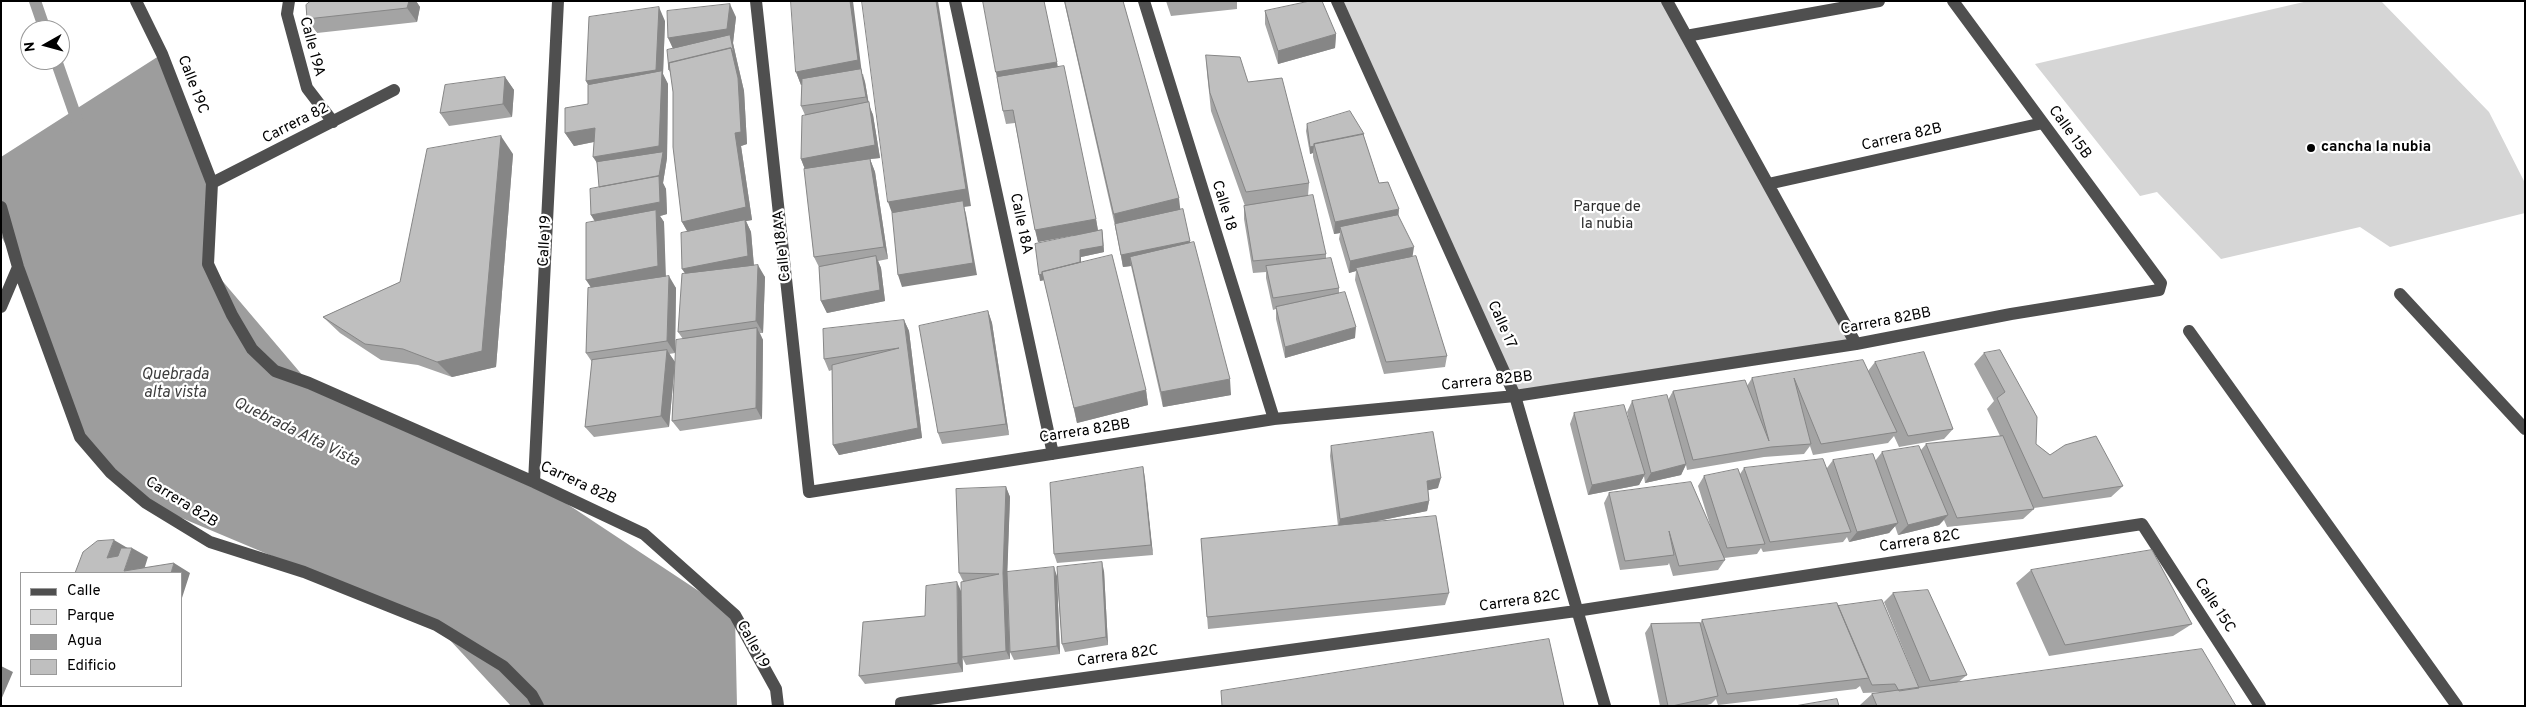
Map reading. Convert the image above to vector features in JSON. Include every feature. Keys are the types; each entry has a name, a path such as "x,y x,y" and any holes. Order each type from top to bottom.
{"street":[{"name":"Calle 19C","path":"136,1 162,54 212,183"},
{"name":"Calle 19A","path":"289,1 286,14 307,88 333,122"},
{"name":"Calle 19","path":"534,482 558,1"},
{"name":"Calle 18AA","path":"756,1 809,492"},
{"name":"Calle 18A","path":"955,1 1053,454"},
{"name":"Calle 18","path":"1144,1 1274,419"},
{"name":"Calle 17","path":"1337,1 1516,396 1576,611 1605,706"},
{"path":"1667,1 1856,344"},
{"path":"1686,36 1879,1"},
{"name":"Calle 15B","path":"1953,1 2161,283"},
{"name":"Carrera 82","path":"212,183 394,90"},
{"name":"Carrera 82B","path":"1768,184 2043,123"},
{"name":"Carrera 82B","path":"212,183 208,264 232,315 252,349 275,371 309,383 534,482 644,534"},
{"path":"1,207 18,267 1,307"},
{"name":"Carrera 82B","path":"18,267 80,437 111,473 146,503 210,542 304,572 436,625 502,666 532,695 538,706"},
{"name":"Carrera 82BB","path":"809,492 1274,419 1516,396 1856,344 2011,314 2159,290 2161,283"},
{"path":"2400,294 2525,429"},
{"path":"2188,331 2457,706"},
{"name":"Carrera 82C","path":"901,704 1576,611 2142,524"},
{"name":"Calle 15C","path":"2142,524 2260,706"},
{"name":"Calle 19","path":"644,534 735,615 776,689 778,706"}],"green space":[{"name":"Parque de la nubia","path":"1337,1 1667,1 1856,344 1516,396"},
{"name":"cancha la nubia","path":"2308,1 2381,1 2489,112 2525,183 2525,213 2390,247 2360,227 2221,259 2157,192 2140,196 2035,64"}],"water":[{"name":"Quebrada alta vista","path":"162,54 212,183 208,264 309,383 534,482 735,615 737,706 511,706 436,625 146,503 80,437 18,267 1,236 1,157"}],"building":[{"path":"311,1 409,1 407,8 307,19 306,5"},
{"path":"791,1 850,1 858,60 796,72"},
{"path":"862,1 936,1 966,189 888,202"},
{"path":"983,1 1044,1 1057,62 996,72"},
{"path":"1065,1 1123,1 1179,198 1114,214"},
{"path":"1310,1 1322,1 1336,34 1278,51 1265,11"},
{"path":"730,4 727,29 668,38 667,11"},
{"path":"659,7 656,70 586,81 589,17"},
{"path":"730,35 734,54 731,48 669,63 669,70 667,50"},
{"path":"731,48 738,78 741,132 735,133 746,207 682,222 673,147 673,92 669,63"},
{"path":"1206,55 1240,57 1248,82 1282,78 1309,183 1246,192 1210,93"},
{"path":"1064,66 1096,219 1035,230 1013,110 1003,111 997,77"},
{"path":"861,69 866,97 801,106 802,79"},
{"path":"662,71 659,146 593,157 595,128 565,133 565,108 588,104 588,85"},
{"path":"505,77 503,104 440,113 445,85"},
{"path":"869,102 875,145 801,159 802,116"},
{"path":"1350,111 1364,134 1314,144 1314,146 1310,147 1307,124"},
{"path":"1363,134 1379,183 1388,182 1399,209 1335,222 1314,144"},
{"path":"501,136 482,351 437,362 403,349 365,344 323,317 400,282 427,149"},
{"path":"663,152 659,176 599,187 597,162"},
{"path":"870,159 884,247 814,257 804,169"},
{"path":"659,176 660,202 591,215 590,189"},
{"path":"1313,195 1326,254 1253,261 1244,206"},
{"path":"963,201 973,263 898,275 892,213"},
{"path":"1183,209 1190,241 1121,255 1115,224"},
{"path":"656,210 658,266 586,280 586,223"},
{"path":"1398,215 1414,247 1350,261 1340,227"},
{"path":"745,220 748,256 682,269 681,233"},
{"path":"1102,230 1103,246 1080,250 1080,262 1042,272 1039,275 1035,244"},
{"path":"1194,242 1230,379 1161,392 1130,257"},
{"path":"1112,255 1146,390 1074,408 1042,272"},
{"path":"876,256 880,290 821,301 819,267"},
{"path":"1416,256 1447,356 1386,362 1356,268"},
{"path":"1331,258 1339,288 1273,298 1266,266"},
{"path":"758,265 756,321 678,332 682,274"},
{"path":"669,276 667,341 586,353 588,288"},
{"path":"1345,292 1356,327 1285,347 1276,307"},
{"path":"988,311 1006,424 938,433 919,326"},
{"path":"904,320 918,428 833,445 832,365 899,348 824,359 823,329"},
{"path":"757,328 756,408 672,421 676,340"},
{"path":"667,350 661,416 585,427 592,360"},
{"path":"2000,350 2037,417 2036,444 2050,455 2065,445 2096,436 2123,486 2043,498 1997,398 2005,392 1984,353"},
{"path":"1924,352 1953,429 1908,436 1875,362"},
{"path":"1863,360 1897,432 1821,444 1794,378 1811,444 1771,447 1693,460 1673,391 1745,380 1769,441 1752,378"},
{"path":"1667,395 1686,464 1651,473 1632,401"},
{"path":"1624,405 1645,474 1592,485 1574,413"},
{"path":"1433,432 1441,478 1427,481 1429,501 1340,519 1331,446"},
{"path":"2003,436 2034,509 1957,518 1926,444"},
{"path":"1919,446 1948,515 1908,525 1882,452"},
{"path":"1873,454 1898,523 1857,532 1833,460"},
{"path":"1823,459 1851,532 1770,542 1744,468"},
{"path":"1143,467 1151,545 1054,554 1050,483"},
{"path":"1738,469 1765,544 1727,548 1704,476"},
{"path":"1691,482 1725,560 1679,566 1669,531 1674,555 1625,561 1609,493"},
{"path":"1006,487 1003,573 1006,651 962,657 961,582 999,574 959,573 956,489"},
{"path":"1436,516 1449,593 1207,617 1201,539"},
{"path":"114,540 107,558 118,556 121,548 132,548 124,571 174,563 171,572 75,572 83,552 97,541"},
{"path":"2152,550 2192,624 2065,645 2031,570"},
{"path":"1102,562 1106,637 1062,644 1057,567"},
{"path":"1054,567 1057,646 1010,652 1007,572"},
{"path":"957,582 958,663 859,676 863,622 925,616 926,586"},
{"path":"1928,590 1967,675 1930,681 1893,593"},
{"path":"1882,600 1919,688 1899,691 1895,684 1872,685 1838,606"},
{"path":"1837,603 1869,678 1727,694 1702,620"},
{"path":"1700,623 1718,696 1668,706 1651,624"},
{"path":"1549,639 1564,706 1222,706 1221,691"},
{"path":"2202,649 2236,706 1877,706 1872,694"},
{"path":"1837,699 1839,706 1795,706"}],"waterway":[{"name":"Quebrada Alta Vista","path":"35,1 42,20"},
{"name":"Quebrada Alta Vista","path":"59,70 79,126"}],"place":[{"name":"cancha la nubia","path":"2311,148"}]}
